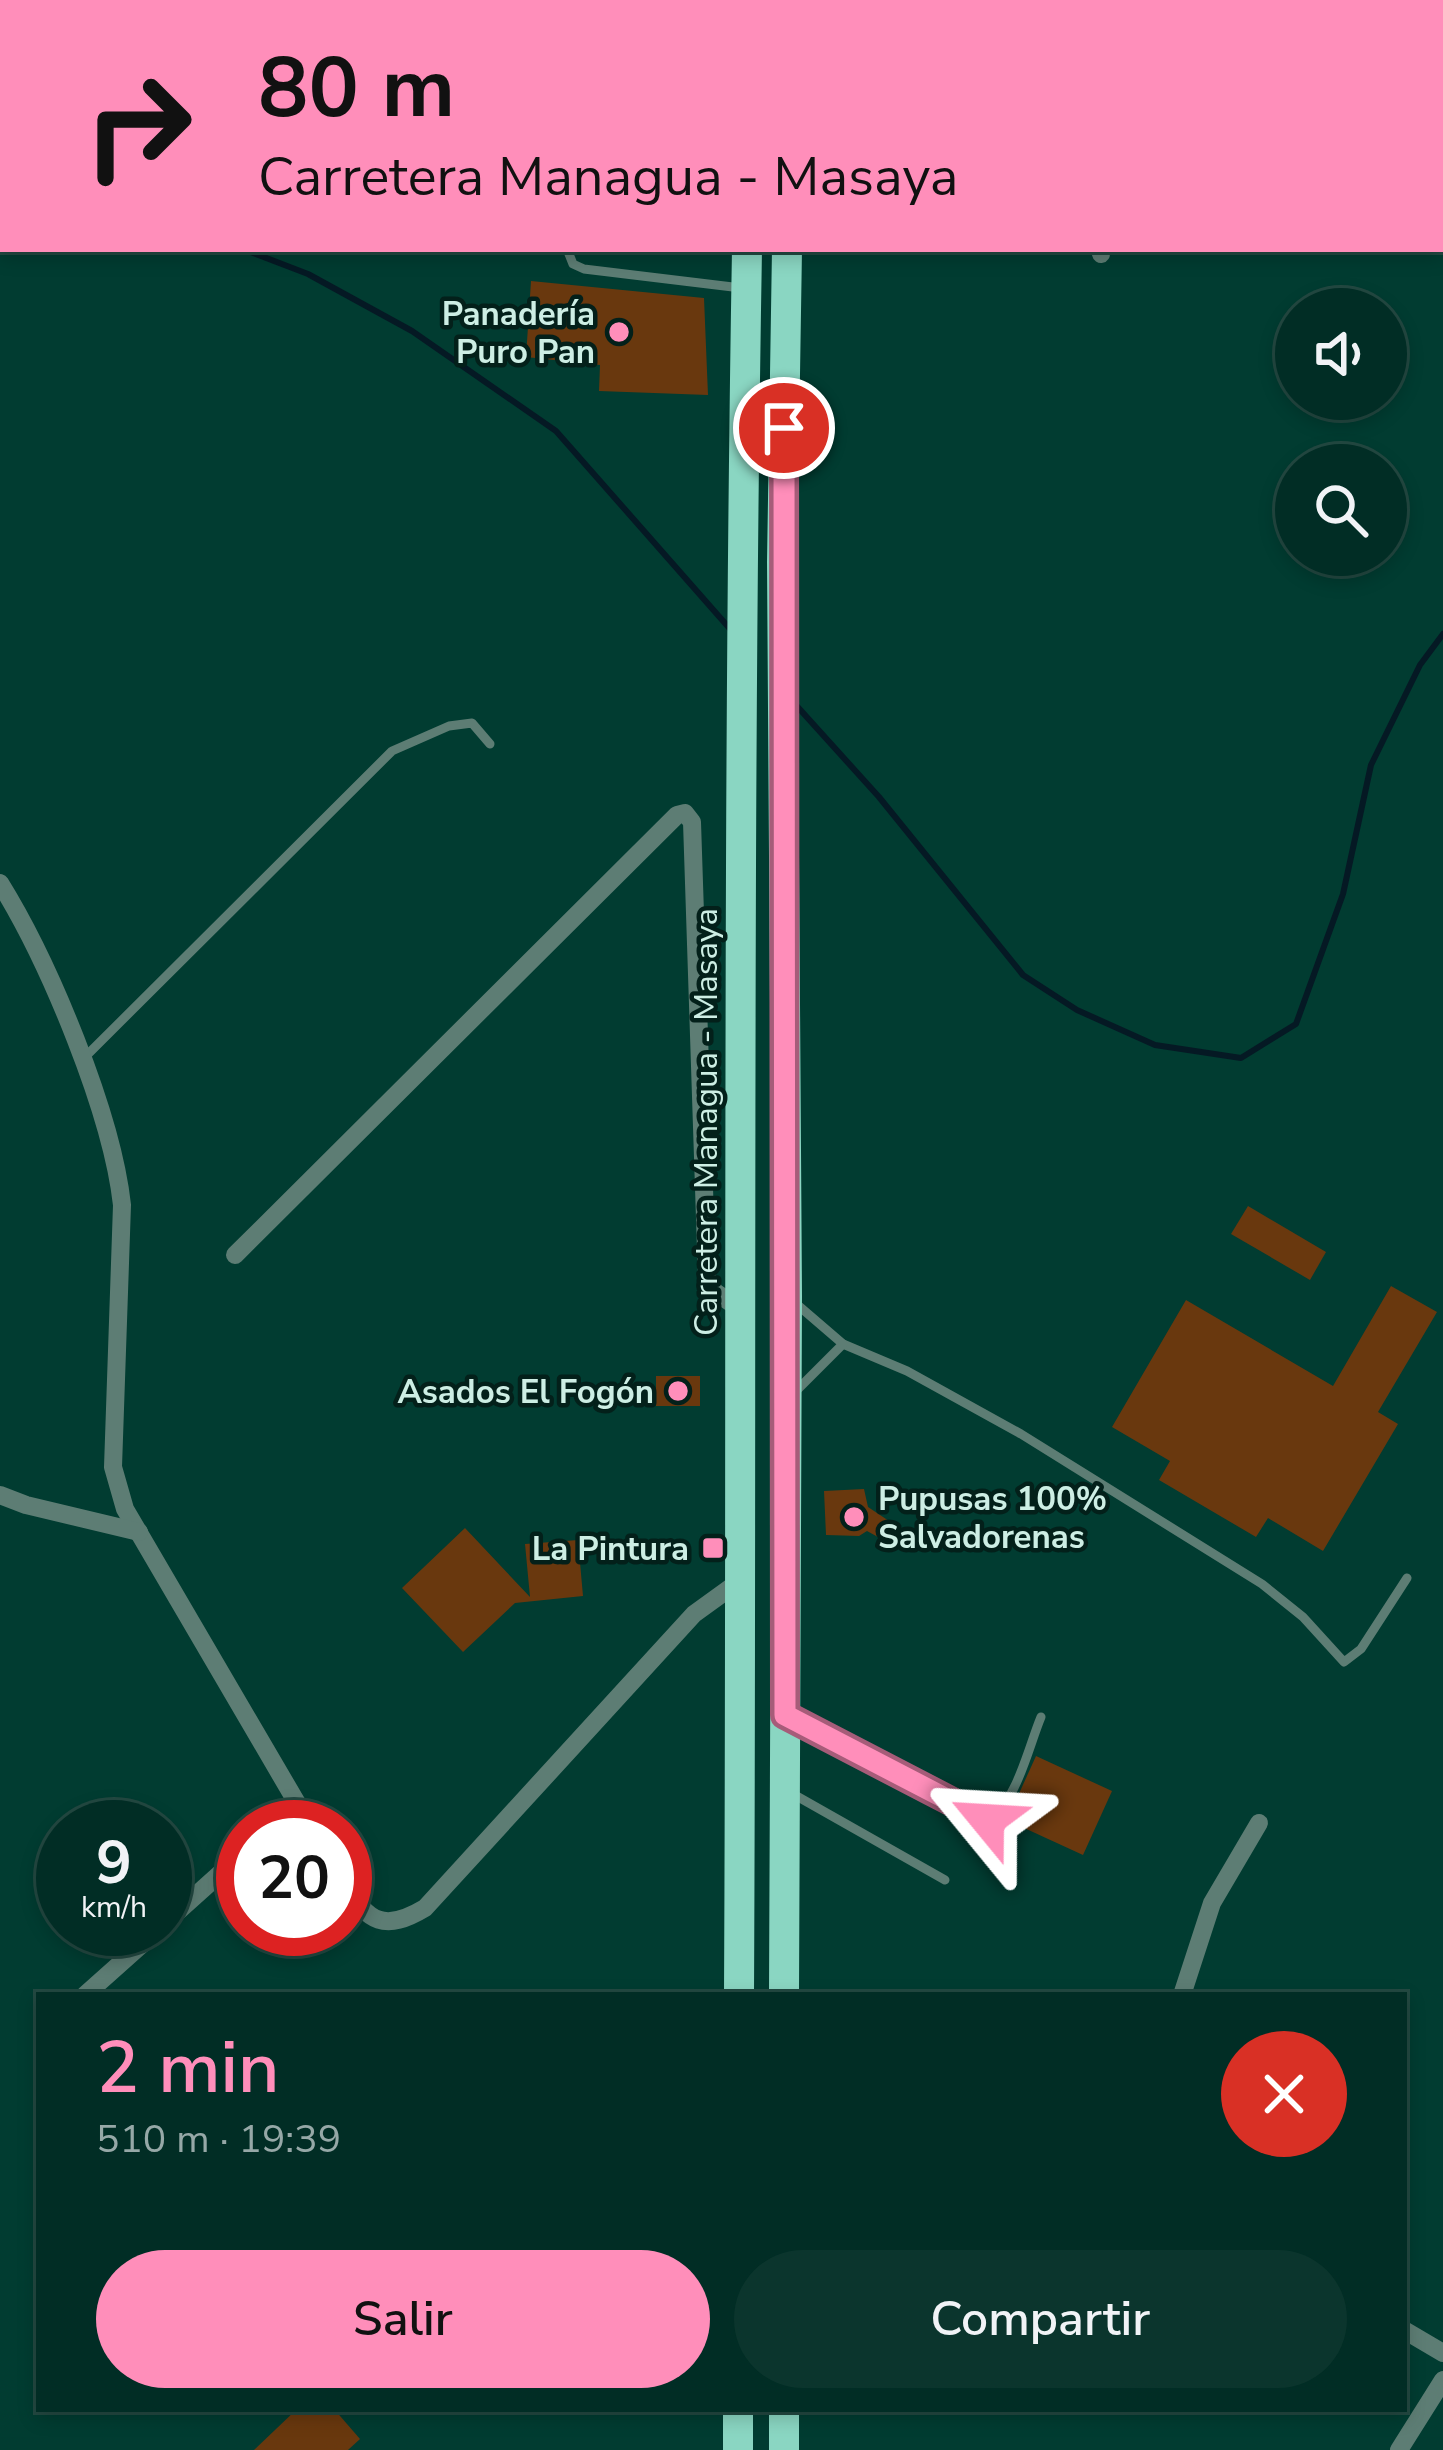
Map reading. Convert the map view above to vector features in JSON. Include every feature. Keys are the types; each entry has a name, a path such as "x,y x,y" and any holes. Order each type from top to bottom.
{"highway":[{"name":"Carretera Managua - Masaya","path":"739,1992 747,252"},
{"path":"784,1992 787,252"},
{"path":"742,1171 757,1276 769,1291 787,1296"},
{"path":"741,1580 766,1538 765,1459 785,1402"},
{"path":"738,2412 738,2450"},
{"path":"784,2412 784,2450"}],"street":[{"path":"235,1255 677,815 685,813 692,822 706,1279 715,1292 743,1311"},
{"path":"0,883 22,918 82,1060 119,1173 122,1204 113,1466 125,1509 296,1800"},
{"path":"0,1495 139,1532"},
{"path":"372,1917 404,1921 425,1908 694,1614 741,1580"},
{"path":"1183,1992 1212,1903 1259,1823"},
{"path":"192,1899 216,1877"},
{"path":"88,1992 129,1956"},
{"path":"1407,2332 1443,2354"},
{"path":"1399,2450 1443,2380"}],"lane":[{"path":"568,252 573,264 584,269 746,289"},
{"path":"82,1060 392,752 433,731 472,723 490,744"},
{"path":"787,1296 842,1344 908,1371 1021,1434 1262,1584 1303,1617 1344,1662 1361,1649 1407,1578"},
{"path":"785,1402 842,1344"},
{"path":"785,1715 987,1820 1006,1800 1041,1717"},
{"path":"785,1790 944,1880"}],"building":[{"path":"531,281 704,298 708,395 599,391 600,365 526,357"},
{"path":"1248,1206 1326,1252 1310,1280 1231,1234"},
{"path":"1391,1286 1437,1312 1378,1412 1398,1424 1323,1551 1268,1518 1256,1537 1159,1480 1170,1461 1112,1427 1186,1300 1333,1386"},
{"name":"Asados El Fogón","path":"656,1376 700,1376 700,1406 656,1406"},
{"name":"Pupusas 100% Salvadorenas","path":"864,1489 868,1507 898,1527 887,1542 867,1531 859,1536 826,1535 824,1491"},
{"path":"465,1528 530,1597 525,1544 578,1540 583,1596 515,1603 463,1652 402,1588"},
{"path":"1036,1756 1112,1791 1083,1855 1007,1820"},
{"path":"294,2412 337,2412 360,2439 348,2450 254,2450"}],"waterway":[{"path":"251,252 308,274 412,331 556,431 731,630"},
{"path":"795,704 879,797 1023,975 1077,1010 1155,1045 1241,1058 1296,1024 1343,894 1371,765 1420,665 1443,634"}],"place":[{"name":"Panadería Puro Pan","path":"619,332"},
{"name":"Asados El Fogón","path":"678,1391"},
{"name":"Pupusas 100% Salvadorenas","path":"854,1517"},
{"name":"La Pintura","path":"713,1548"}],"route":[{"path":"784,428 785,1715 987,1820"}]}
